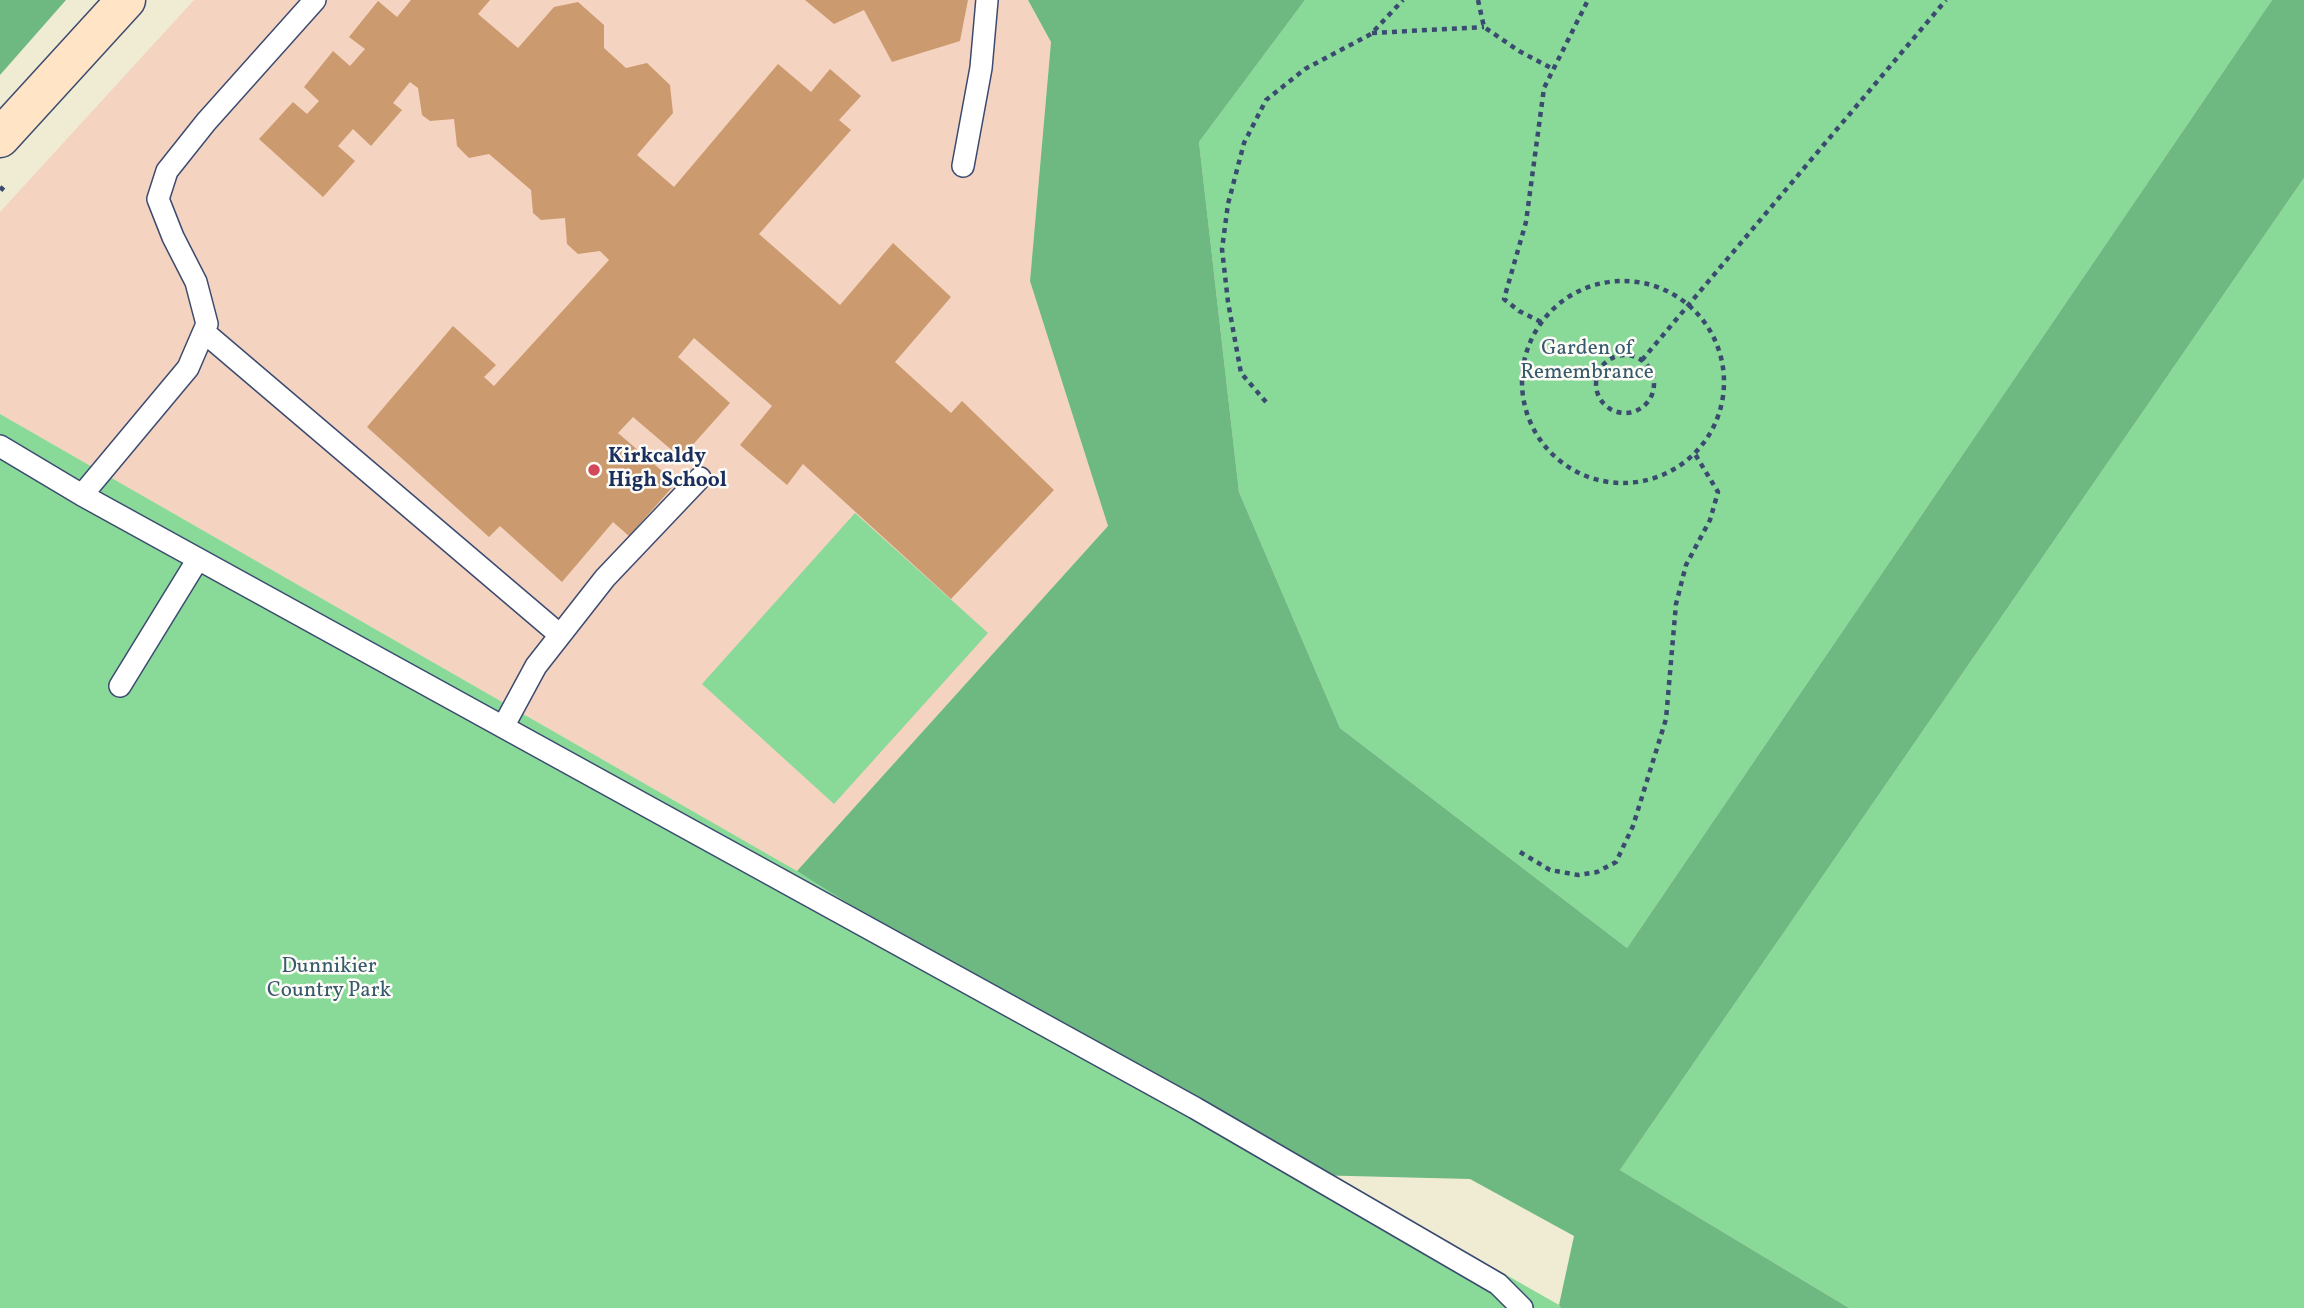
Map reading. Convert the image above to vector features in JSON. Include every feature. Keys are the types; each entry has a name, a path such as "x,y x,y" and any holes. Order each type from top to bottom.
{"main road":[{"path":"0,138 126,0"}],"lane":[{"path":"82,495 188,368 207,324 196,282 173,237 158,199 167,171 206,122 315,0"},
{"path":"963,166 981,68 987,0"},
{"path":"204,332 560,635"},
{"path":"0,446 82,495 1195,1108 1498,1284 1522,1308"},
{"path":"502,727 536,666 605,578 700,478"},
{"path":"120,686 198,559"}],"path":[{"path":"1266,402 1241,373 1222,249 1228,204 1244,143 1266,100 1304,69 1371,34 1404,0"},
{"path":"1478,0 1484,27"},
{"path":"1541,322 1519,311 1504,299 1526,222 1544,88 1588,0"},
{"path":"1642,360 1946,0"},
{"path":"1371,34 1484,27 1519,51 1553,69"},
{"path":"0,187 6,192"},
{"path":"1628,280 1661,287 1689,304 1711,330 1723,361 1724,394 1714,426 1695,454 1668,473 1635,483 1601,481 1570,468 1545,447 1528,418 1522,385 1526,352 1541,322 1565,299 1595,284 1628,280"},
{"path":"1633,356 1642,360 1653,375 1655,385 1648,402 1632,412 1623,413 1605,406 1596,389 1600,370 1614,357 1633,356"},
{"path":"1520,852 1550,870 1578,875 1597,872 1615,862 1633,827 1666,719 1676,604 1686,565 1710,520 1718,492 1695,454"}],"shaded area":[{"name":"Kirkcaldy High School","path":"194,0 1028,0 1051,42 1030,281 1108,526 797,871 0,414 0,212"}],"green space":[{"path":"0,0 66,0 0,75"},
{"path":"1028,0 1305,0 1199,142 1239,492 1340,728 1627,948 2272,0 2304,0 2304,178 1620,1170 1849,1308 1561,1308 1559,1305 1574,1236 1470,1179 1310,1175 1021,1012 797,871 1108,526 1030,281 1051,42"},
{"name":"Garden of Remembrance","path":"1305,0 2272,0 1627,948 1340,728 1239,492 1199,142"},
{"path":"2304,178 2304,1308 1849,1308 1620,1170"},
{"name":"Dunnikier Country Park","path":"0,414 1559,1305 1561,1308 0,1308"},
{"path":"855,513 988,633 834,804 702,684"}],"building":[{"path":"411,0 490,0 478,14 518,48 554,7 578,2 604,25 604,48 626,68 647,63 670,85 673,113 637,155 674,187 778,64 811,92 830,69 861,96 839,120 851,130 759,234 840,305 893,243 951,297 895,362 951,413 962,401 1054,490 951,599 803,464 787,485 740,445 772,406 694,338 678,357 730,403 681,458 633,417 618,433 676,483 629,536 613,522 562,582 500,526 489,537 367,427 453,326 496,365 484,377 494,386 609,260 600,251 578,254 567,244 565,218 541,220 533,213 531,190 489,154 469,158 457,146 454,119 430,121 422,115 418,88 410,82 393,103 402,110 371,146 353,129 338,146 355,161 323,197 259,139 293,102 307,114 319,101 304,87 333,51 350,66 365,49 349,37 378,1 397,17"},
{"path":"805,0 968,0 960,41 892,62 864,10 834,24"}],"place":[{"name":"Kirkcaldy High School","path":"594,470"}]}
